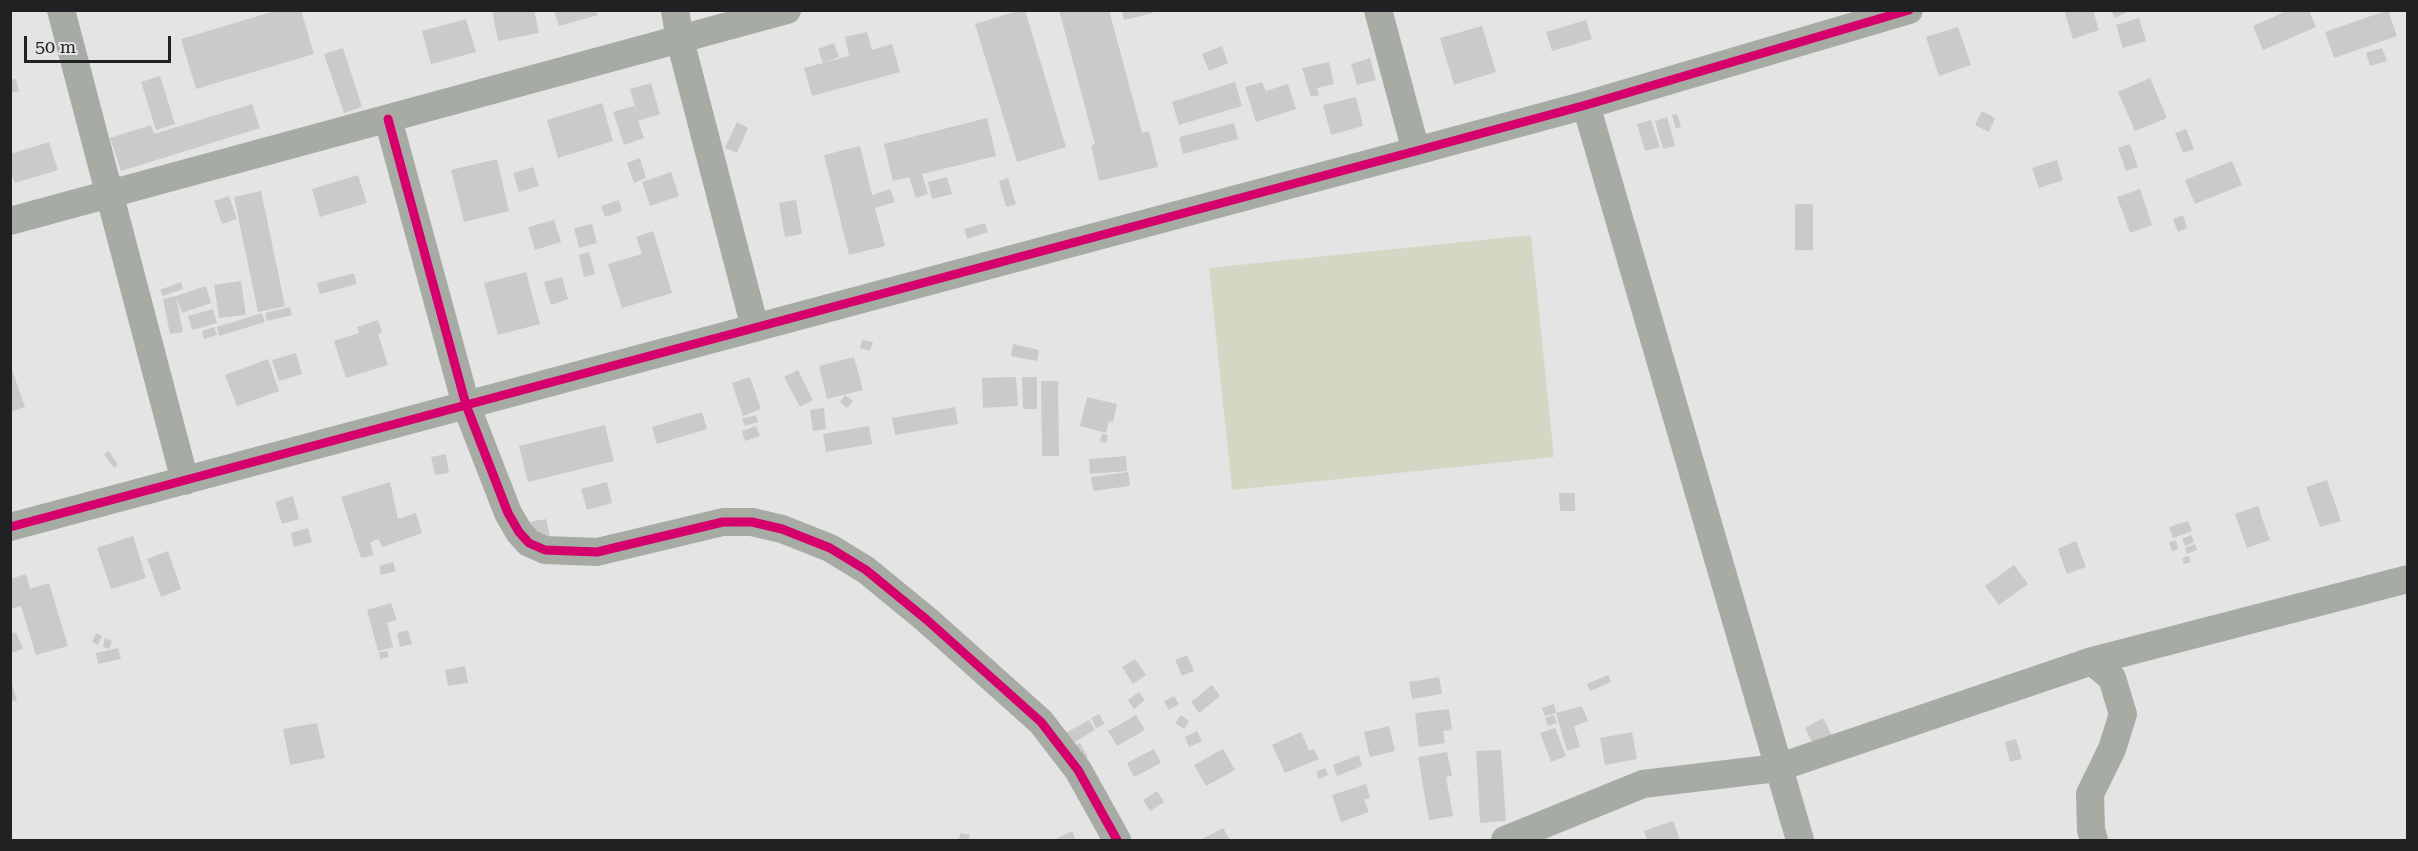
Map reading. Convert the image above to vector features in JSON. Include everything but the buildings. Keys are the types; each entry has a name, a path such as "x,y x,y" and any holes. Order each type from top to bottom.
{"street":[{"path":"61,10 185,480"},
{"path":"675,10 680,40 755,328"},
{"path":"10,221 787,10"},
{"path":"1378,10 1416,151"},
{"path":"10,527 1586,105 1909,10"},
{"path":"1586,105 1777,768 1800,840"},
{"path":"388,118 466,405 508,513 519,532 529,543 544,550 597,552 723,522 752,522 782,529 830,548 866,570 936,627 1041,722 1078,770 1117,840"},
{"path":"1505,840 1643,784 1777,768 2092,661 2408,579"},
{"path":"2092,661 2112,678 2123,714 2112,749 2090,794 2094,840"}],"green space":[{"path":"1531,235 1554,457 1232,490 1209,268"}],"cycle path":[{"path":"10,527 1586,105 1909,10"},
{"path":"388,119 466,405 508,513 519,532 529,543 545,550 597,552 723,522 752,522 782,529 830,548 866,570 927,620 1041,722 1078,770 1117,840"}]}
